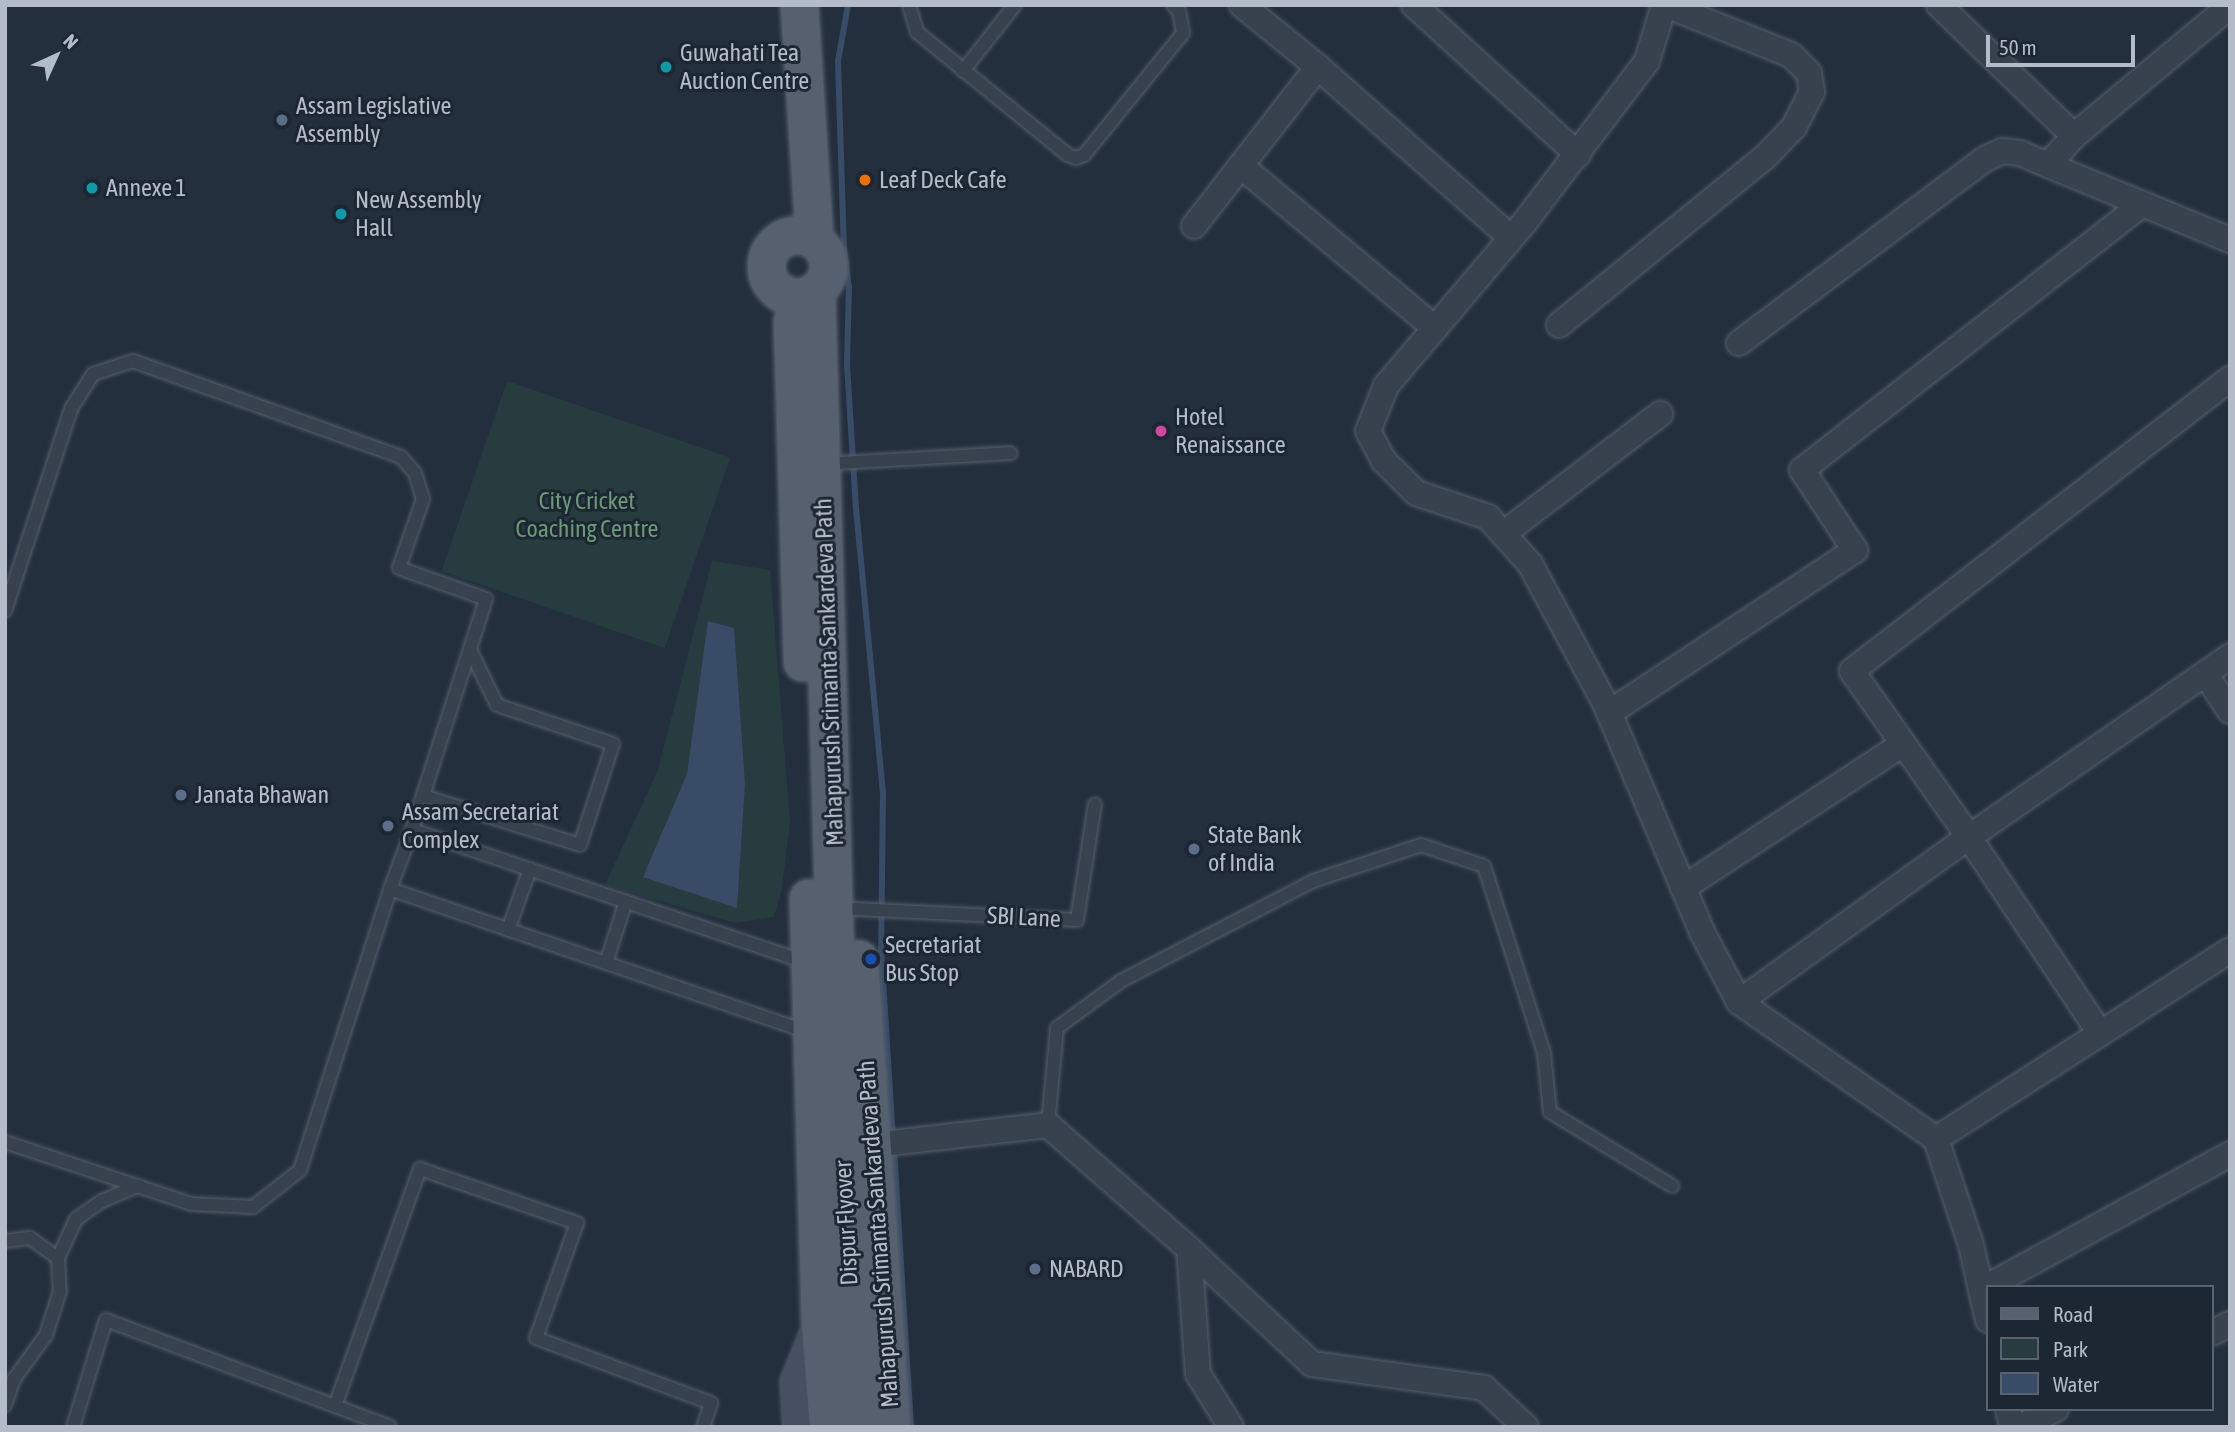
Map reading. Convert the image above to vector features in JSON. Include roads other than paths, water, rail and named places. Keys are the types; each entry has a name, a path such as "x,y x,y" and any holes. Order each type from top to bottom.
{"main road":[{"path":"775,5 801,238"},
{"path":"799,5 801,238"},
{"path":"801,238 825,252 828,262 823,282 804,293 777,289 766,272 769,251 776,243 801,238"},
{"name":"Mahapurush Srimanta Sankardeva Path","path":"804,293 831,463 831,851 864,909 887,1143 891,1427"},
{"name":"Mahapurush Srimanta Sankardeva Path","path":"804,293 809,964 825,1035 821,1326 828,1427"},
{"name":"Dispur Flyover","path":"831,851 825,1035 846,1227 859,1427"},
{"path":"800,1427 797,1382 821,1326"}],"street":[{"path":"1242,5 1318,67 1511,238"},
{"path":"1414,5 1578,155"},
{"path":"1559,325 1766,156 1794,127 1812,92 1809,73 1791,55 1665,5 1647,61 1578,155 1386,386 1368,431 1384,461 1416,493 1488,517 1530,564 1609,713 1702,932 1739,1002 1936,1139 1971,1245 1986,1310"},
{"path":"1939,5 2074,136"},
{"path":"2048,165 2074,136 2230,6"},
{"path":"1194,226 1318,67"},
{"path":"1739,343 1985,159 2003,151 2020,152 2230,240"},
{"path":"1241,166 1435,328"},
{"path":"1609,713 1855,550 1802,470 2143,204"},
{"path":"2100,1033 1969,837 1852,671 2230,379"},
{"path":"1503,534 1660,414"},
{"path":"1739,1002 1969,837 2230,656"},
{"path":"2206,675 2230,710"},
{"path":"1683,888 1903,744"},
{"path":"1936,1139 2230,950"},
{"path":"887,1143 1048,1125 1189,1249 1312,1364 1484,1388 1526,1427"},
{"path":"1991,1285 2230,1154"},
{"path":"1189,1249 1198,1374 1231,1427"},
{"path":"1982,1290 1986,1288"},
{"path":"2214,1332 2230,1324"},
{"path":"2020,1427 2052,1411"}],"lane":[{"path":"909,5 917,32 1068,155 1076,158 1084,155 1183,33 1179,11 1173,5"},
{"path":"963,71 1015,5"},
{"path":"5,611 71,409 93,374 133,361 401,457 415,473 423,499 399,568 486,599 300,1170 253,1207 191,1204 5,1142"},
{"path":"831,463 1011,453"},
{"path":"423,796 580,845 613,744 497,705 470,650"},
{"name":"SBI Lane","path":"864,909 1076,920 1094,804"},
{"path":"412,830 809,964"},
{"path":"1048,1125 1057,1028 1121,981 1313,881 1421,845 1484,866 1544,1053 1550,1112 1672,1186"},
{"path":"508,930 530,869"},
{"path":"390,889 825,1035"},
{"path":"606,963 626,901"},
{"path":"335,1406 420,1169 577,1223 536,1338 711,1403 703,1427"},
{"path":"5,1405 14,1379 46,1335 60,1291 58,1258 76,1219 102,1201 138,1186"},
{"path":"5,1241 30,1238 58,1258"},
{"path":"73,1427 106,1320 389,1427"}],"water":[{"path":"708,621 734,628 745,784 737,908 643,877 687,774"}],"waterway":[{"path":"848,5 838,61 844,248 849,286 847,365 856,508 883,795 881,948 893,1138"},
{"path":"894,1149 911,1427"}],"place":[{"name":"Guwahati Tea Auction Centre","path":"666,67"},
{"name":"Assam Legislative Assembly","path":"282,120"},
{"name":"Leaf Deck Cafe","path":"865,180"},
{"name":"Annexe 1","path":"92,188"},
{"name":"New Assembly Hall","path":"341,214"},
{"name":"Hotel Renaissance","path":"1161,431"},
{"name":"Janata Bhawan","path":"181,795"},
{"name":"Assam Secretariat Complex","path":"388,826"},
{"name":"State Bank of India","path":"1194,849"},
{"name":"Secretariat Bus Stop","path":"871,959"},
{"name":"NABARD","path":"1035,1269"}],"park label":[{"name":"City Cricket Coaching Centre","path":"587,515"}]}
